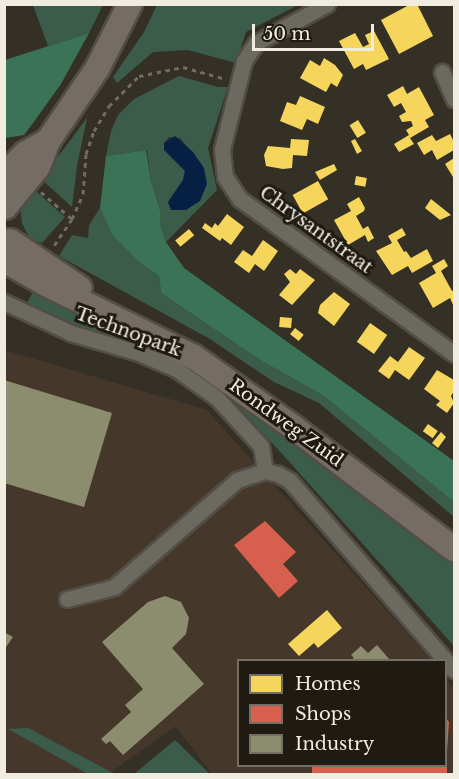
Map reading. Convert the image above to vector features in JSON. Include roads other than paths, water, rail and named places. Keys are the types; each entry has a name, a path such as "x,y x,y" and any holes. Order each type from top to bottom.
{"main road":[{"path":"6,251 11,224 5,207 38,167 48,141 97,69 130,4"},
{"path":"4,176 26,153 48,141"},
{"name":"Rondweg Zuid","path":"6,251 130,325 194,357 448,542"}],"street":[{"name":"Chrysantstraat","path":"327,4 256,43 244,61 227,125 222,163 225,177 240,199 454,354"},
{"path":"442,72 454,99"},
{"name":"Technopark","path":"4,302 71,333 139,353 176,369 217,398 261,446 265,471"},
{"path":"67,599 114,587 237,480 265,471 278,474 290,482 444,659"}],"water":[{"path":"175,136 193,152 204,168 207,184 200,201 186,210 171,210 168,202 183,180 185,171 164,150 164,143"}]}
